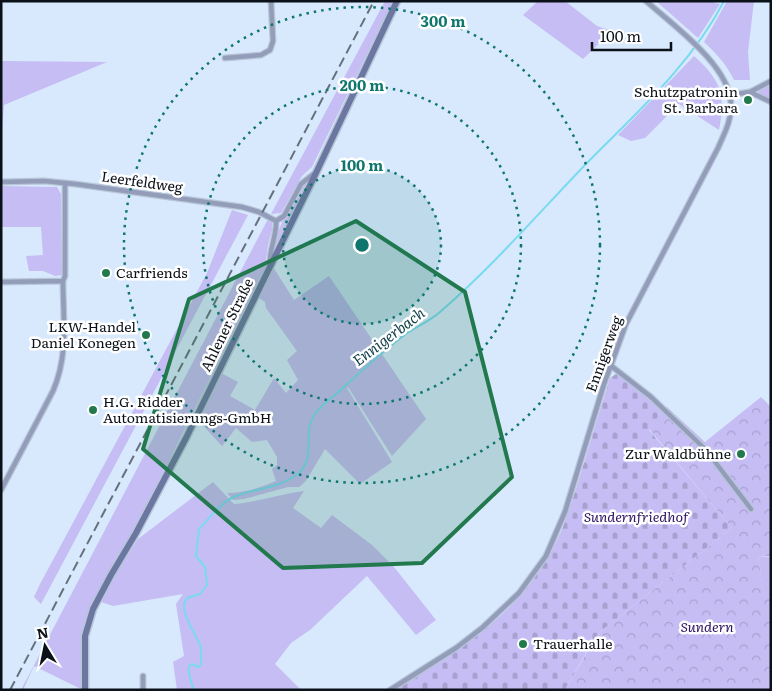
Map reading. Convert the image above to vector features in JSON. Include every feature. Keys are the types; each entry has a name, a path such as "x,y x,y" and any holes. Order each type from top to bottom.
{"main road":[{"name":"Ahlener Straße","path":"85,690 85,643 93,609 150,507 316,173 398,1"}],"street":[{"path":"224,58 261,55 270,50 273,41 271,1"},
{"name":"Ennigerweg","path":"390,690 448,653 482,628 519,593 546,556 565,512 610,366 626,324 718,148 730,116 730,95 725,80 714,64 646,1"},
{"path":"730,95 750,92 771,81"},
{"path":"750,92 771,102"},
{"path":"270,266 270,249 277,227 276,221 284,216 301,184 316,173"},
{"name":"Leerfeldweg","path":"1,182 65,183 242,207 259,212 276,221"},
{"path":"1,490 59,377 63,361 65,183"},
{"path":"1,282 63,281"},
{"path":"610,366 651,397 706,450 751,509"},
{"path":"143,676 143,690"}],"highlighted area":[{"path":"356,221 465,292 512,477 422,563 283,568 143,449 189,299"}],"green space":[{"path":"385,1 393,1 312,167 302,176 281,213 271,214"},
{"path":"538,1 565,1 597,26 612,31 583,59 523,15"},
{"path":"656,1 714,1 714,3 720,4 698,38"},
{"path":"727,1 754,1 748,52 750,80 734,80 721,60 704,42"},
{"path":"694,56 710,73 719,89 722,107 719,130 679,104 645,138 631,141 618,135"},
{"path":"1,61 107,62 4,105 1,143"},
{"path":"771,83 771,100 758,93 759,90"},
{"path":"309,180 274,252 272,251 277,234 292,201"},
{"path":"1,186 57,187 61,194 62,275 55,276 43,271 29,271 26,256 43,255 41,227 1,227"},
{"path":"232,210 248,215 41,604 34,597 39,586 207,273"},
{"path":"268,219 272,222 272,230 265,268 134,531 92,602 82,638 81,689 34,666 23,690 21,690"},
{"path":"273,267 294,300 329,276 426,419 392,456 348,387 392,462 360,484 325,449 306,481 299,487 288,487 244,499 233,500 227,493 252,490 276,481 272,469 277,465 277,457 267,440 252,442 236,428 222,446 198,420 221,373 238,382 230,396 255,410 274,378 286,393 298,380 287,360 297,351 266,308 265,302 259,298"},
{"name":"Sundernfriedhof","path":"620,374 660,408 661,412 649,430 732,528 601,631 587,651 565,690 395,690 443,660 488,627 508,609 543,565 564,525 610,378"},
{"name":"Sundern","path":"761,397 771,407 771,556 758,556 764,596 771,598 771,690 565,690 601,631 732,528 649,429 667,407 705,442"},
{"path":"213,482 234,504 304,491 293,508 321,528 332,515 372,545 394,567 436,620 416,635 367,576 310,630 291,643 275,664 301,690 177,690 173,662 184,656 176,604 183,594 113,606 101,602 113,578 138,539"},
{"path":"758,556 771,557 771,598 764,597"}],"waterway":[{"name":"Ennigerbach","path":"194,690 189,666 192,664 198,667 201,665 201,650 185,614 184,603 187,598 200,594 207,585 205,567 196,556 199,529 231,498 277,485 300,472 305,466 307,459 311,421 318,410 390,346 440,312 496,259 679,68 711,24 724,1"}],"railway":[{"path":"10,690 374,1"}],"place":[{"name":"Schutzpatronin St. Barbara","path":"748,100"},
{"name":"Carfriends","path":"106,273"},
{"name":"LKW-Handel Daniel Konegen","path":"146,335"},
{"name":"H.G. Ridder Automatisierungs-GmbH","path":"93,410"},
{"name":"Zur Waldbühne","path":"741,454"},
{"name":"Trauerhalle","path":"523,644"}]}
